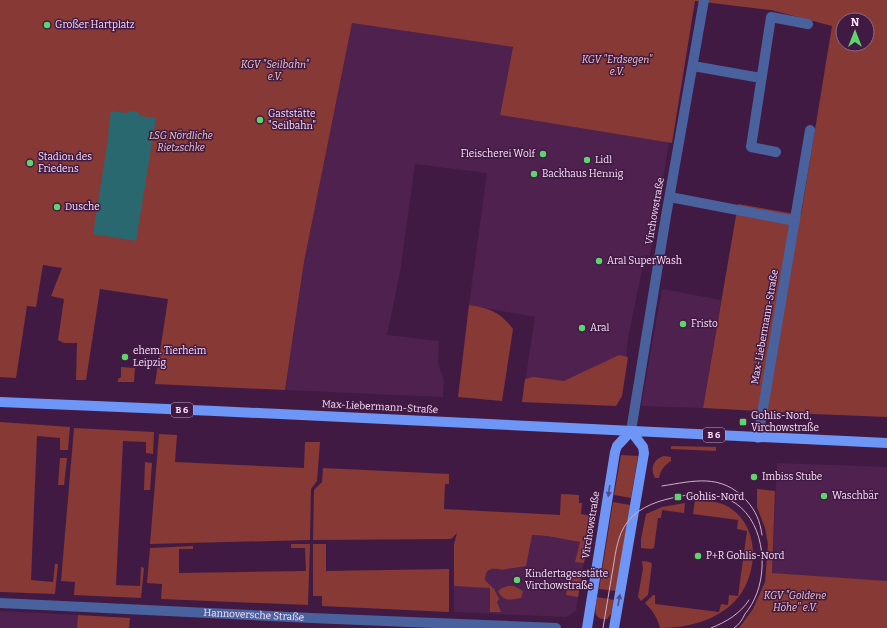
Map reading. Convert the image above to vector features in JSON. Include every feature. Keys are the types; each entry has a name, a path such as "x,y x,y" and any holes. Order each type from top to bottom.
{"main road":[{"name":"Max-Liebermann-Straße","path":"0,402 887,443"},
{"name":"Virchowstraße","path":"587,628 615,452 617,446 631,431"},
{"path":"614,628 644,453 643,447 631,431"}],"street":[{"name":"Virchowstraße","path":"631,431 704,0"},
{"path":"776,152 751,147 771,17 808,24"},
{"path":"693,66 761,78"},
{"name":"Max-Liebermann-Straße","path":"758,438 810,130"},
{"path":"670,197 795,221"},
{"name":"Hannoversche Straße","path":"0,604 405,625 556,628"}],"shaded area":[{"path":"352,23 513,47 500,115 669,142 650,255 645,255 628,338 622,396 522,402 535,317 469,305 487,173 415,164 400,272 387,335 439,341 438,363 444,380 443,397 285,390 304,262"},
{"path":"111,111 127,113 130,111 138,112 140,116 156,118 136,241 93,234 109,133"},
{"path":"662,289 721,300 703,408 641,406"},
{"path":"777,463 887,467 887,582 772,573"},
{"name":"Kindertagesstätte Virchowstraße","path":"457,532 547,536 587,543 576,611 566,617 454,612 454,544"},
{"path":"0,611 78,615 77,628 0,628"}],"green space":[{"name":"LSG Nördliche Rietzschke","path":"0,0 887,0 887,417 703,408 738,204 801,215 832,26 771,10 695,1 672,143 500,115 513,47 352,23 304,262 285,390 155,384 168,299 100,289 86,380 76,380 77,343 64,343 58,340 64,299 51,296 62,268 43,265 36,307 27,306 16,378 0,377"},
{"path":"469,305 489,309 504,318 513,329 502,401 458,397"},
{"path":"619,355 628,357 622,396 616,406 522,402 525,379 534,377 564,381"},
{"path":"121,367 135,368 134,382 118,382 118,379 121,377"},
{"path":"0,422 70,427 68,450 60,450 60,438 37,436 31,580 53,582 55,564 58,564 55,594 0,592"},
{"path":"74,428 154,432 153,454 146,453 146,442 123,441 116,585 140,586 141,567 144,568 141,598 74,595 75,582 61,581"},
{"path":"159,434 177,435 175,462 304,468 305,442 320,442 317,481 311,489 310,540 150,544"},
{"path":"671,446 716,447 716,451 671,449"},
{"path":"621,455 638,456 631,498 614,495"},
{"path":"660,457 671,457 671,461 663,468 659,478 655,478 653,468 655,462"},
{"path":"60,458 67,458 64,485 58,485"},
{"path":"145,462 152,463 150,490 144,490"},
{"path":"323,468 449,474 449,484 445,484 444,509 560,515 561,494 579,495 579,503 582,503 581,514 592,516 584,563 575,562 580,542 532,535 526,566 504,570 490,569 486,574 485,580 494,589 499,599 497,602 501,612 490,612 490,588 454,586 454,544 457,533 451,539 313,540 314,490 322,482"},
{"name":"KGV \"Goldene Höhe\" e.V.","path":"757,489 775,491 772,573 887,581 887,628 739,628 753,609 765,582 768,544 765,528 757,507"},
{"path":"695,500 710,501 722,504 738,514 747,526 752,541 753,556 751,571 745,586 737,599 719,614 686,626 660,628 654,614 645,603 653,595 655,595 655,604 719,612 721,604 728,605 729,595 738,596 747,531 737,529 738,520 693,514"},
{"path":"613,502 630,505 616,591 599,589"},
{"path":"685,503 684,513 662,510 661,518 658,518 654,548 641,548 641,539 646,514 662,507"},
{"path":"291,544 310,544 308,605 161,599 162,584 147,583 150,548 193,546 193,549 179,549 179,573 306,571 305,548 291,548"},
{"path":"313,544 326,544 326,571 449,569 449,612 322,606 322,596 313,596"},
{"path":"642,561 650,562 652,564 648,595 641,601 638,597 643,568"},
{"path":"570,572 582,574 578,597 566,595"},
{"path":"508,586 514,586 523,591 521,598 511,600 502,597 498,591"},
{"path":"597,597 614,600 611,614 607,619 599,618 597,615"},
{"path":"78,615 130,618 129,628 77,628"}],"tram line":[{"path":"662,486 696,481 717,482 727,486 737,491 755,512 759,521 762,535"},
{"path":"603,628 617,544 621,532 628,521 639,511 651,504 685,495 698,494 717,495 736,504 746,513 754,524 759,538 762,552 761,580 752,604 742,620 734,628"},
{"path":"711,628 732,617 749,600"}],"place":[{"name":"Großer Hartplatz","path":"47,25"},
{"name":"Gaststätte \"Seilbahn\"","path":"260,120"},
{"name":"Fleischerei Wolf","path":"543,154"},
{"name":"Lidl","path":"587,160"},
{"name":"Stadion des Friedens","path":"30,163"},
{"name":"Backhaus Hennig","path":"534,174"},
{"name":"Dusche","path":"57,207"},
{"name":"Aral SuperWash","path":"599,261"},
{"name":"Fristo","path":"683,324"},
{"name":"Aral","path":"582,328"},
{"name":"ehem. Tierheim Leipzig","path":"125,357"},
{"name":"Gohlis-Nord, Virchowstraße","path":"743,422"},
{"name":"Imbiss Stube","path":"754,477"},
{"name":"Waschbär","path":"824,496"},
{"name":"Gohlis-Nord","path":"678,497"},
{"name":"P+R Gohlis-Nord","path":"698,556"},
{"name":"Kindertagesstätte Virchowstraße","path":"517,580"}],"park label":[{"name":"KGV \"Erdsegen\" e.V.","path":"617,66"},
{"name":"KGV \"Seilbahn\" e.V.","path":"275,70"}]}
